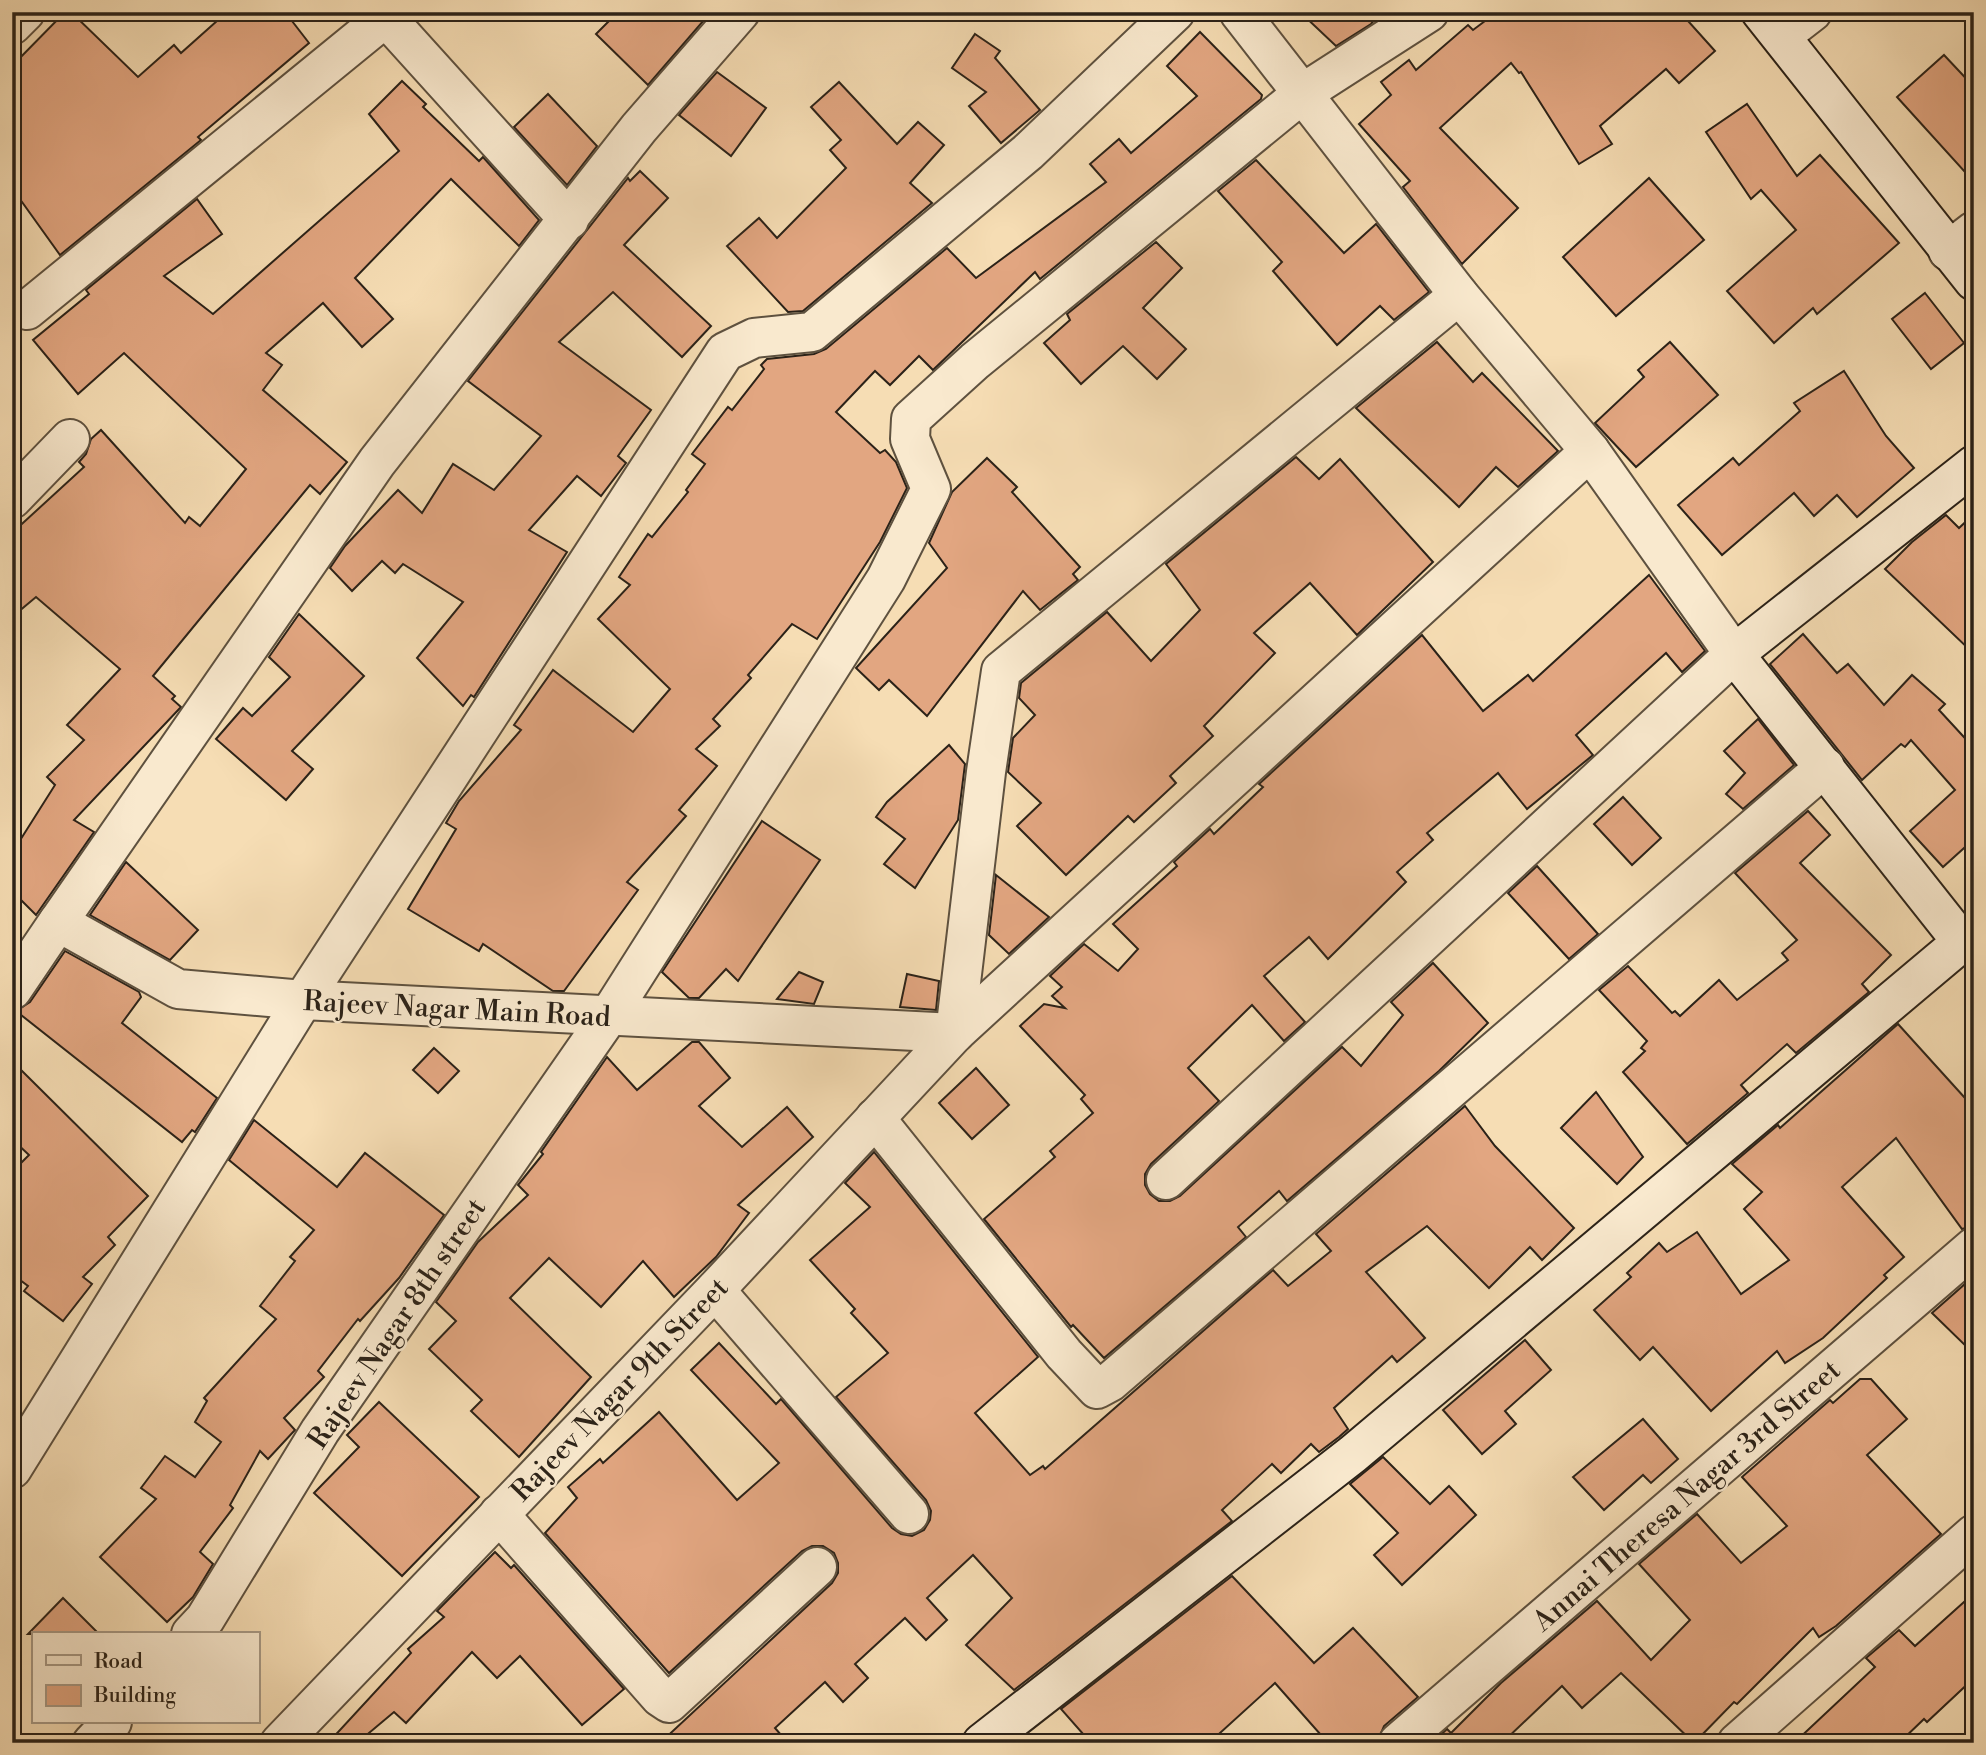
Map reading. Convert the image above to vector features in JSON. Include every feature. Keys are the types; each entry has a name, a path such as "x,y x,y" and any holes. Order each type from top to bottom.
{"street":[{"path":"12,25 25,12"},
{"path":"12,990 377,462 639,128 740,12"},
{"path":"12,1469 303,1000 725,352 754,338 812,332 1028,152 1175,12"},
{"path":"982,1743 1353,1454 1968,953 1734,653 1590,451 1460,295 1239,12"},
{"name":"Rajeev Nagar 8th street","path":"193,1632 205,1619 320,1431 608,1017 886,579 931,489 910,439 911,419 975,360 1303,93 1429,12"},
{"path":"1812,12 1771,24 1961,241 1974,281"},
{"path":"27,310 386,14 569,220"},
{"path":"955,1033 986,772 1001,671 1460,295"},
{"path":"12,499 70,439"},
{"name":"Rajeev Nagar 9th Street","path":"280,1743 715,1290 955,1033 1590,451"},
{"path":"1166,1180 1734,653 1974,465"},
{"path":"875,1118 1064,1354 1097,1389 1110,1382 1825,767"},
{"name":"Rajeev Nagar Main Road","path":"58,922 178,989 303,1000 955,1033"},
{"name":"Annai Theresa Nagar 3rd Street","path":"1398,1743 1974,1247"},
{"path":"715,1290 909,1514"},
{"path":"499,1514 660,1697 669,1703 817,1567"},
{"path":"1737,1743 1974,1534"},
{"path":"92,1743 109,1724"}],"building":[{"path":"65,12 71,12 138,77 174,45 181,53 227,12 285,12 309,43 198,137 201,140 60,255 12,188 12,66"},
{"path":"618,12 711,12 648,85 596,34"},
{"path":"1300,12 1381,12 1371,24 1336,46"},
{"path":"1497,12 1680,12 1715,51 1679,83 1666,69 1600,126 1612,144 1579,164 1521,72 1511,63 1440,128 1518,208 1462,264 1403,187 1410,181 1359,124 1391,95 1381,82 1409,60 1416,70 1468,25 1473,30"},
{"path":"1200,32 1262,95 1261,99 1040,279 1035,272 933,370 919,356 890,385 875,371 836,412 880,453 885,450 896,462 907,488 880,542 817,639 792,624 748,675 751,678 713,719 720,726 696,749 717,766 679,810 686,816 627,882 638,890 564,991 553,991 483,944 479,951 408,909 456,829 446,823 459,801 521,730 514,725 553,670 633,732 670,689 598,619 630,585 619,577 648,534 652,537 688,492 686,490 705,464 692,454 728,407 732,410 764,369 761,365 767,359 814,354 826,349 947,248 976,278 1106,182 1090,164 1119,139 1131,153 1197,96 1167,66"},
{"path":"975,34 1000,51 995,58 1040,110 1001,143 969,106 986,92 952,68"},
{"path":"1944,55 1974,87 1974,182 1897,97"},
{"path":"717,72 766,108 731,156 679,115"},
{"path":"402,81 426,104 423,107 479,161 483,157 539,220 519,246 451,179 355,278 393,319 362,347 323,303 266,353 282,365 263,390 347,462 320,494 310,485 153,676 175,696 172,699 181,707 74,820 94,832 36,915 12,891 12,853 55,785 47,777 84,740 67,725 120,669 36,597 12,617 12,533 84,467 79,462 86,454 91,439 101,430 185,523 189,517 200,526 246,469 124,353 78,394 33,340 89,294 86,290 197,199 222,234 164,276 213,314 399,151 369,114"},
{"path":"839,82 897,144 918,122 944,145 910,183 932,203 803,311 788,312 727,246 759,218 777,238 846,168 830,150 841,140 811,107"},
{"path":"548,94 597,146 567,185 514,127"},
{"path":"1747,104 1797,176 1820,155 1899,243 1817,314 1813,308 1774,343 1727,291 1796,230 1761,190 1751,199 1706,132"},
{"path":"1256,160 1344,253 1376,224 1429,292 1394,320 1380,306 1337,345 1273,271 1282,262 1218,191"},
{"path":"640,171 668,198 624,245 711,326 682,357 613,292 559,342 651,410 618,456 626,463 601,496 577,476 529,530 567,552 474,697 471,695 463,706 417,658 463,602 403,564 395,573 382,561 352,591 330,568 345,546 398,490 422,513 453,464 494,490 541,436 468,381 628,178 630,181"},
{"path":"1649,178 1704,240 1616,316 1563,257"},
{"path":"1156,242 1182,268 1143,308 1186,349 1157,379 1123,346 1081,384 1044,343 1070,320 1067,314"},
{"path":"1925,293 1964,343 1931,369 1892,319"},
{"path":"1437,342 1473,382 1482,373 1558,451 1518,487 1496,467 1459,507 1356,408"},
{"path":"1670,342 1718,395 1636,467 1595,423 1644,377 1638,370"},
{"path":"1844,371 1886,436 1914,468 1857,517 1837,495 1814,516 1794,493 1722,555 1678,505 1733,458 1739,465 1800,411 1794,403"},
{"path":"1296,457 1319,479 1340,459 1433,562 1357,635 1310,583 1254,633 1275,653 1204,726 1213,736 1170,776 1176,783 1134,822 1128,816 1066,875 1017,826 1041,803 1008,772 1013,738 1035,715 1019,698 1021,683 1107,612 1151,661 1200,610 1166,564"},
{"path":"987,458 1017,487 1012,492 1080,567 1073,574 1078,580 1040,610 1023,591 927,716 889,680 879,690 856,668 947,568 929,543 952,492"},
{"path":"1974,514 1974,654 1885,569 1912,542 1946,515 1959,528"},
{"path":"1649,575 1705,651 1682,672 1666,653 1576,735 1593,755 1527,809 1498,773 1427,833 1433,840 1397,872 1406,882 1328,959 1309,937 1264,976 1305,1022 1284,1041 1252,1005 1188,1068 1219,1101 1151,1164 1145,1174 1145,1185 1150,1194 1159,1201 1170,1201 1180,1196 1342,1047 1361,1066 1403,1015 1391,1002 1433,963 1488,1023 1439,1071 1287,1201 1279,1191 1238,1227 1246,1237 1104,1358 1073,1325 1071,1327 984,1219 1055,1157 1050,1151 1093,1113 1081,1099 1085,1095 1020,1026 1044,1004 1065,1008 1052,996 1062,987 1050,976 1084,944 1118,971 1138,949 1113,924 1177,866 1174,862 1210,829 1214,834 1263,787 1259,784 1422,635 1483,711 1528,675 1533,681"},
{"path":"299,614 364,676 292,751 313,769 286,800 216,739 243,708 252,716 290,677 269,657"},
{"path":"1803,634 1837,673 1848,664 1884,705 1912,675 1945,704 1939,710 1974,748 1974,839 1943,867 1910,831 1955,790 1911,740 1905,747 1901,744 1862,780 1770,664"},
{"path":"1758,719 1794,765 1743,809 1726,794 1745,773 1724,751"},
{"path":"949,745 965,764 958,820 915,888 884,864 905,839 876,817 887,802"},
{"path":"1623,797 1661,838 1632,865 1594,824"},
{"path":"1808,811 1830,835 1800,863 1891,955 1862,984 1869,992 1796,1053 1787,1044 1741,1085 1748,1093 1687,1144 1623,1072 1645,1051 1641,1048 1647,1041 1599,990 1628,966 1672,1013 1675,1011 1680,1016 1719,980 1737,1000 1788,960 1782,953 1797,940 1735,873"},
{"path":"762,821 820,860 738,981 726,969 699,998 689,998 662,972"},
{"path":"126,862 198,930 170,960 90,915"},
{"path":"1537,866 1598,934 1569,959 1508,893"},
{"path":"996,875 1049,917 1009,954 989,935"},
{"path":"65,951 139,992 141,997 122,1023 217,1098 195,1132 192,1130 182,1142 16,1011 30,1002"},
{"path":"799,972 823,982 814,1004 777,999"},
{"path":"907,974 939,981 936,1010 900,1007"},
{"path":"1898,1024 1974,1108 1974,1226 1962,1229 1896,1138 1842,1187 1904,1257 1884,1275 1887,1278 1823,1338 1785,1363 1777,1351 1711,1411 1653,1347 1640,1360 1594,1310 1631,1277 1627,1273 1659,1243 1667,1252 1697,1232 1741,1294 1789,1260 1744,1209 1762,1192 1732,1164 1778,1125 1780,1128"},
{"path":"692,1042 699,1042 730,1078 699,1106 742,1147 787,1107 813,1137 738,1205 749,1213 716,1257 674,1297 643,1261 601,1307 549,1258 510,1298 591,1377 519,1457 471,1411 482,1400 429,1349 456,1321 436,1302 478,1242 528,1195 518,1185 543,1154 541,1152 607,1057 637,1090"},
{"path":"434,1048 459,1071 438,1093 413,1070"},
{"path":"12,1061 148,1196 108,1237 115,1245 83,1277 92,1284 63,1321 24,1291 28,1286 12,1274 12,1172 29,1155 12,1139"},
{"path":"976,1068 1009,1105 972,1139 939,1103"},
{"path":"1596,1092 1643,1157 1617,1184 1561,1128"},
{"path":"1465,1106 1495,1146 1574,1228 1542,1260 1530,1247 1489,1288 1427,1226 1366,1272 1425,1338 1397,1362 1392,1356 1334,1408 1348,1429 1339,1437 1319,1452 1311,1444 1281,1473 1272,1464 1222,1510 1232,1521 1014,1690 966,1645 1012,1598 973,1555 927,1598 947,1620 926,1640 905,1618 855,1664 868,1678 843,1702 825,1682 775,1728 788,1743 660,1743 832,1583 838,1573 834,1553 823,1546 812,1546 802,1551 669,1673 545,1533 577,1498 568,1487 600,1459 603,1463 659,1412 737,1500 779,1463 691,1370 719,1343 776,1404 781,1399 892,1528 901,1534 912,1536 924,1530 930,1520 931,1511 926,1500 836,1397 888,1353 851,1313 855,1309 810,1260 870,1207 845,1183 874,1152 1038,1357 975,1413 1030,1475 1043,1466 1045,1469 1273,1270 1288,1286 1331,1251 1316,1234"},
{"path":"254,1120 337,1187 365,1153 444,1215 399,1278 360,1321 358,1319 318,1371 324,1377 284,1418 295,1430 268,1459 260,1451 230,1505 233,1508 200,1552 213,1564 193,1597 167,1622 100,1557 156,1499 141,1488 165,1456 195,1477 221,1442 195,1422 207,1401 204,1398 276,1319 260,1306 295,1261 290,1257 314,1230 229,1160"},
{"path":"1974,1276 1974,1354 1932,1313"},
{"path":"1525,1340 1551,1370 1505,1411 1516,1424 1482,1454 1443,1410"},
{"path":"1860,1379 1871,1379 1907,1419 1867,1455 1941,1534 1836,1626 1819,1637 1813,1628 1694,1743 1621,1673 1582,1708 1562,1686 1502,1743 1432,1743 1447,1729 1451,1733 1501,1683 1597,1601 1651,1660 1690,1620 1639,1564 1697,1514 1741,1563 1787,1526 1742,1477 1830,1400 1833,1403"},
{"path":"379,1402 479,1497 402,1576 314,1493 359,1447 347,1435"},
{"path":"1643,1419 1678,1459 1651,1483 1643,1475 1604,1510 1573,1477"},
{"path":"1383,1457 1430,1504 1449,1486 1476,1515 1402,1585 1374,1555 1398,1533 1350,1484"},
{"path":"495,1552 511,1568 514,1565 624,1689 582,1725 520,1656 497,1678 472,1652 406,1723 394,1712 357,1743 328,1743 411,1653 408,1649 444,1617 437,1611"},
{"path":"1232,1576 1314,1663 1353,1628 1418,1697 1384,1726 1377,1743 1328,1743 1275,1683 1209,1743 1091,1743 1061,1709"},
{"path":"1974,1593 1974,1678 1927,1722 1924,1719 1899,1743 1794,1743 1875,1667 1866,1658 1899,1630 1915,1646"},
{"path":"63,1598 97,1632 32,1632 28,1634"}]}
